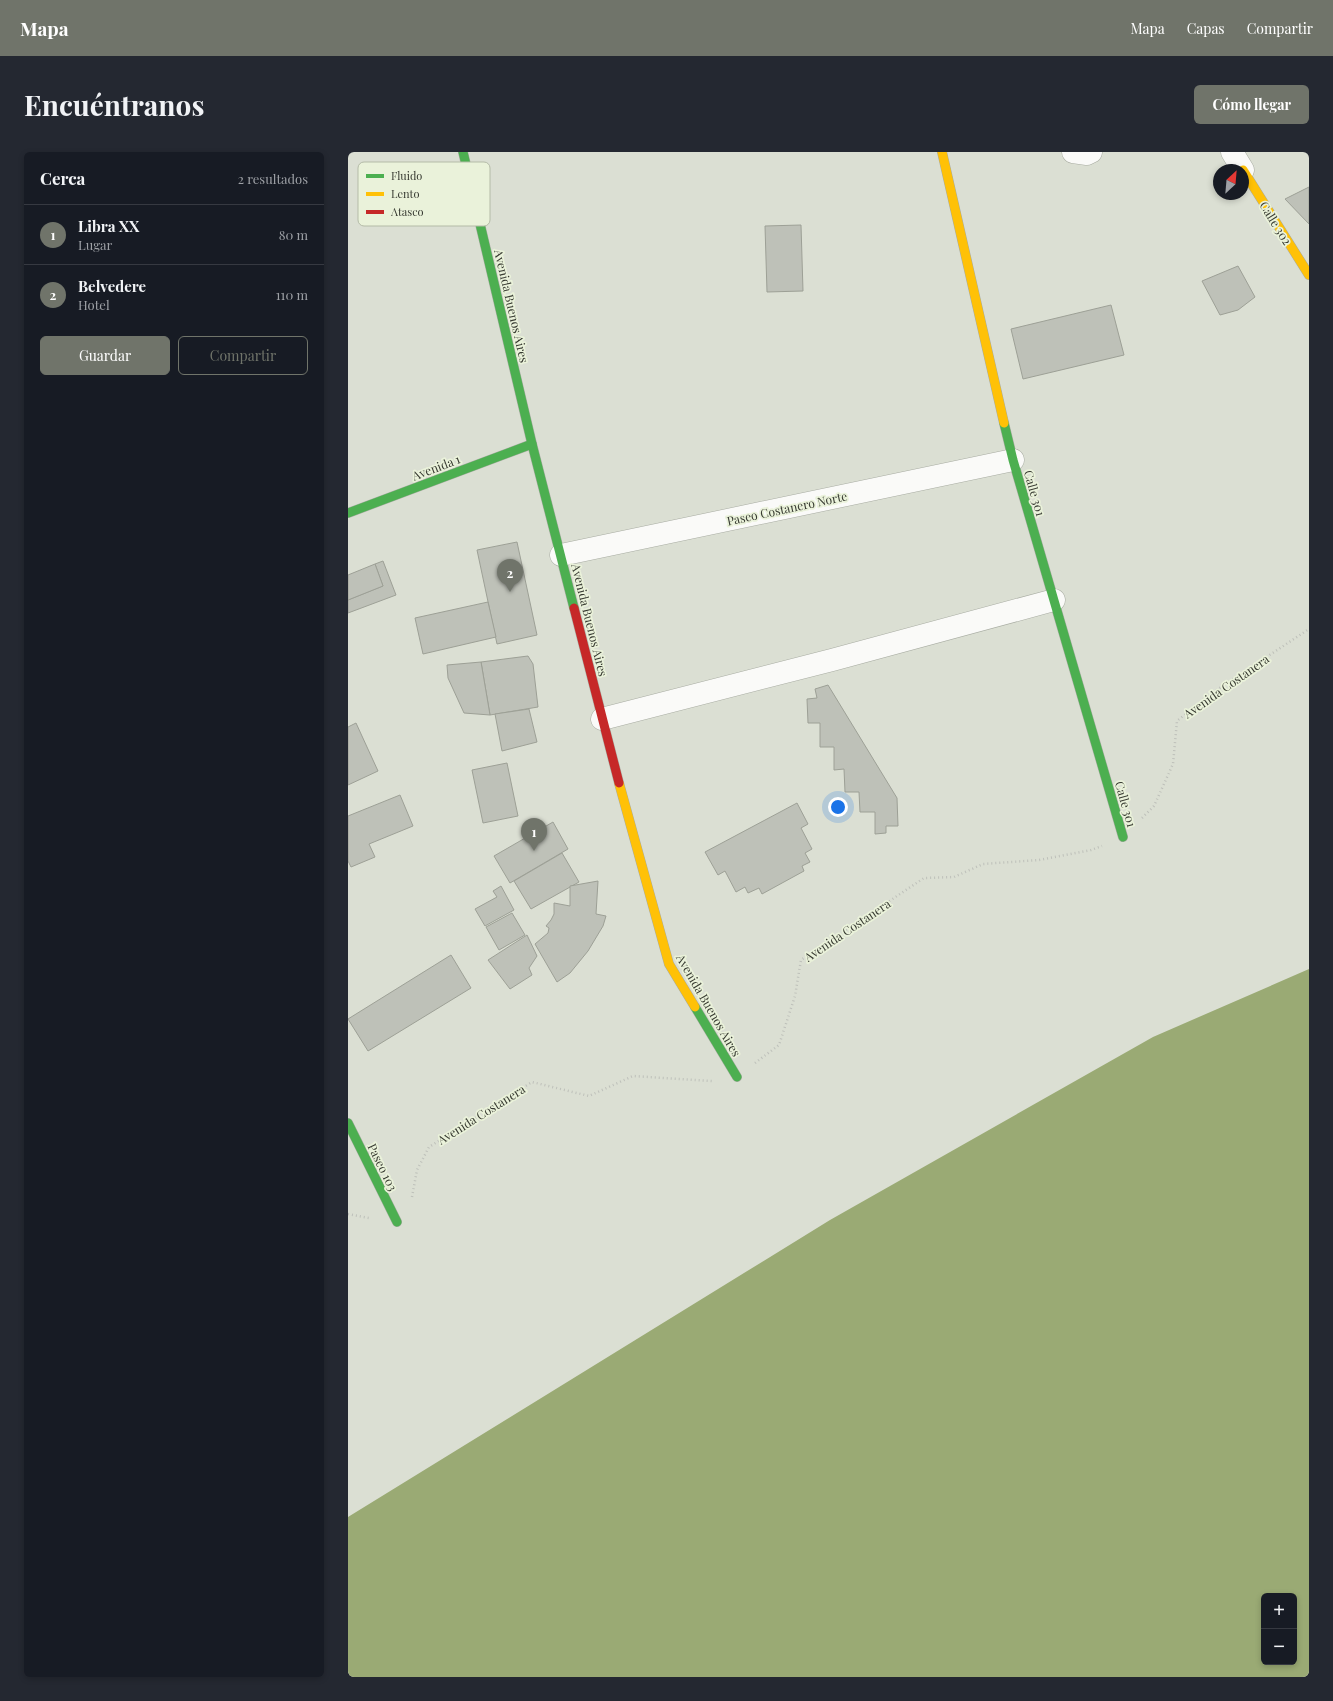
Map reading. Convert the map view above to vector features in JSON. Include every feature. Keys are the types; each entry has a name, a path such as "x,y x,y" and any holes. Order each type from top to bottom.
{"street":[{"name":"Avenida Buenos Aires","path":"463,152 465,162"},
{"name":"Calle 301","path":"942,152 1013,460 1123,837"},
{"path":"1073,152 1086,154 1091,152"},
{"name":"Calle 302","path":"1232,152 1239,164"},
{"name":"Calle 302","path":"1249,180 1309,276"},
{"name":"Avenida Buenos Aires","path":"480,226 532,444 602,719 670,964 737,1077"},
{"name":"Avenida 1","path":"348,513 532,444"},
{"name":"Paseo Costanero Norte","path":"561,555 1013,460"},
{"path":"602,719 832,660 1054,600"},
{"name":"Paseo 103","path":"348,1123 397,1222"}],"path":[{"name":"Avenida Costanera","path":"397,1222 410,1208 418,1170 429,1146 532,1082 589,1096 633,1076 726,1081 737,1077 780,1045 795,996 801,960 924,878 954,877 983,864 1039,860 1091,850 1123,837 1154,806 1173,764 1177,720 1209,695 1309,629"},
{"path":"348,1214 397,1222"}],"shaded area":[{"path":"1309,969 1309,1677 348,1677 348,1517 830,1220 1153,1037"}],"building":[{"path":"1309,187 1309,224 1285,199"},
{"path":"801,225 803,291 767,292 765,226"},
{"path":"1238,266 1255,297 1238,310 1220,315 1202,281"},
{"path":"1111,305 1124,355 1023,379 1011,329"},
{"path":"517,542 537,635 497,644 477,550"},
{"path":"383,561 396,595 348,613 348,600 383,586 375,564"},
{"path":"375,564 383,586 348,600 348,575"},
{"path":"488,602 496,637 423,654 415,618"},
{"path":"528,656 533,664 538,707 490,715 481,662"},
{"path":"481,662 490,715 464,713 448,678 447,665"},
{"path":"828,685 897,798 898,826 886,826 886,833 875,834 875,812 860,812 859,792 845,792 844,769 834,770 834,747 820,747 820,723 808,723 807,699 817,698 815,689"},
{"path":"529,709 537,742 502,751 495,714"},
{"path":"356,723 378,771 348,785 348,727"},
{"path":"507,763 518,816 483,823 472,770"},
{"path":"400,795 413,826 369,844 375,857 351,867 348,861 348,816"},
{"path":"797,803 808,824 801,828 812,849 805,853 810,862 802,866 804,871 762,894 759,888 748,893 745,887 736,892 725,871 718,875 705,852"},
{"path":"553,822 568,849 510,883 494,856"},
{"path":"562,853 579,882 531,909 514,881"},
{"path":"598,881 596,914 606,916 603,926 588,951 570,973 557,982 535,944 548,933 549,928 546,926 554,914 554,903 570,906 570,886"},
{"path":"501,886 514,910 485,926 475,909 497,897 493,891"},
{"path":"512,913 525,935 499,950 486,927"},
{"path":"527,935 537,956 529,968 532,975 510,989 488,960"},
{"path":"451,955 471,988 368,1051 348,1019"}],"traffic: fast":[{"path":"463,152 465,162"},
{"path":"480,226 532,444 574,608"},
{"path":"1004,423 1013,460 1123,837"},
{"path":"348,513 532,444"},
{"path":"695,1007 737,1077"},
{"path":"348,1123 397,1222"}],"traffic: slow":[{"path":"942,152 1004,423"},
{"path":"1249,180 1309,275"},
{"path":"619,783 669,964 695,1007"}],"traffic: jam":[{"path":"574,608 619,783"}],"place":[{"name":"Belvedere","path":"510,592"},
{"name":"Libra XX","path":"534,851"}]}
